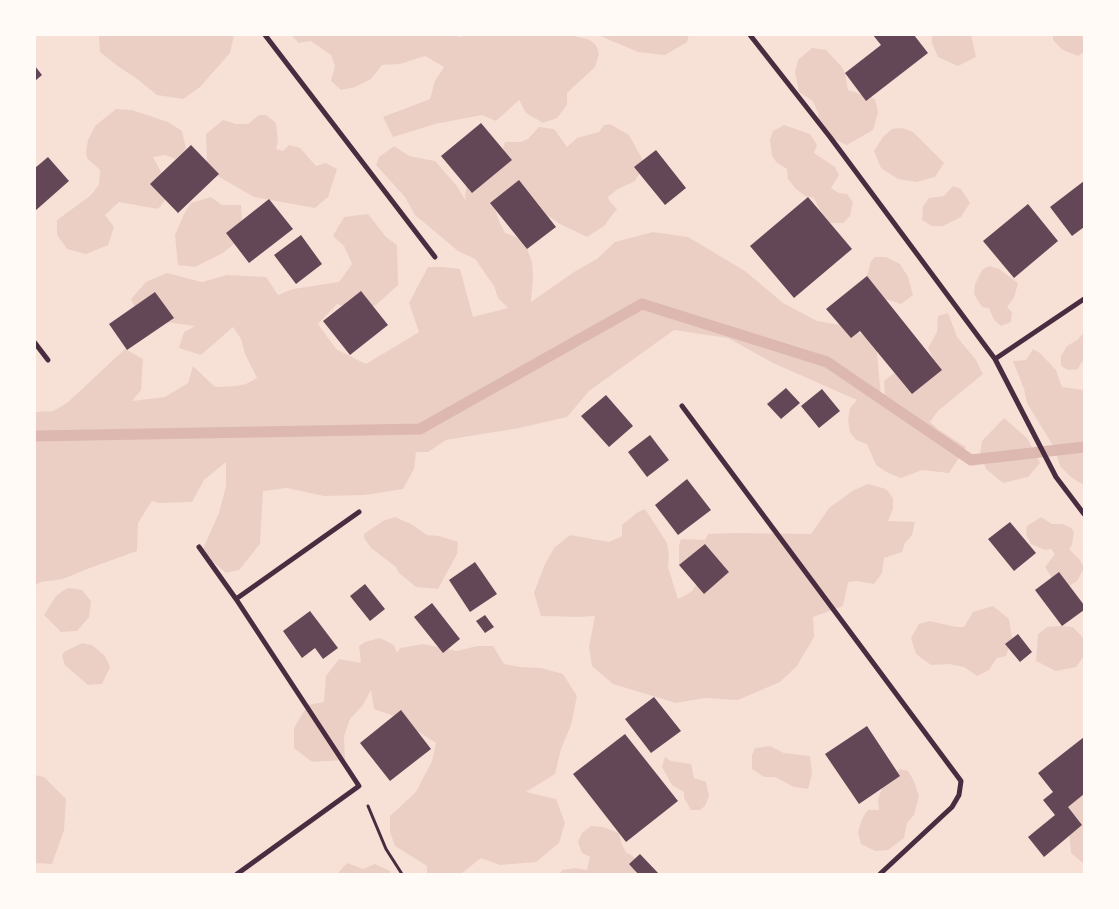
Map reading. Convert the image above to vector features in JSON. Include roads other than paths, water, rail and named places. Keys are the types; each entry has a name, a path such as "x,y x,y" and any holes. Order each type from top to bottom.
{"street":[{"path":"265,35 435,257"},
{"path":"750,35 830,137 995,359 1056,477 1084,514"},
{"path":"995,359 1084,299"},
{"path":"35,343 48,360"},
{"path":"682,406 962,781 959,795 952,806 880,874"},
{"path":"236,599 359,512"},
{"path":"199,547 236,599 360,786 237,874"}],"waterway":[{"path":"35,436 420,429 642,304 827,362 971,460 1084,447"}]}
